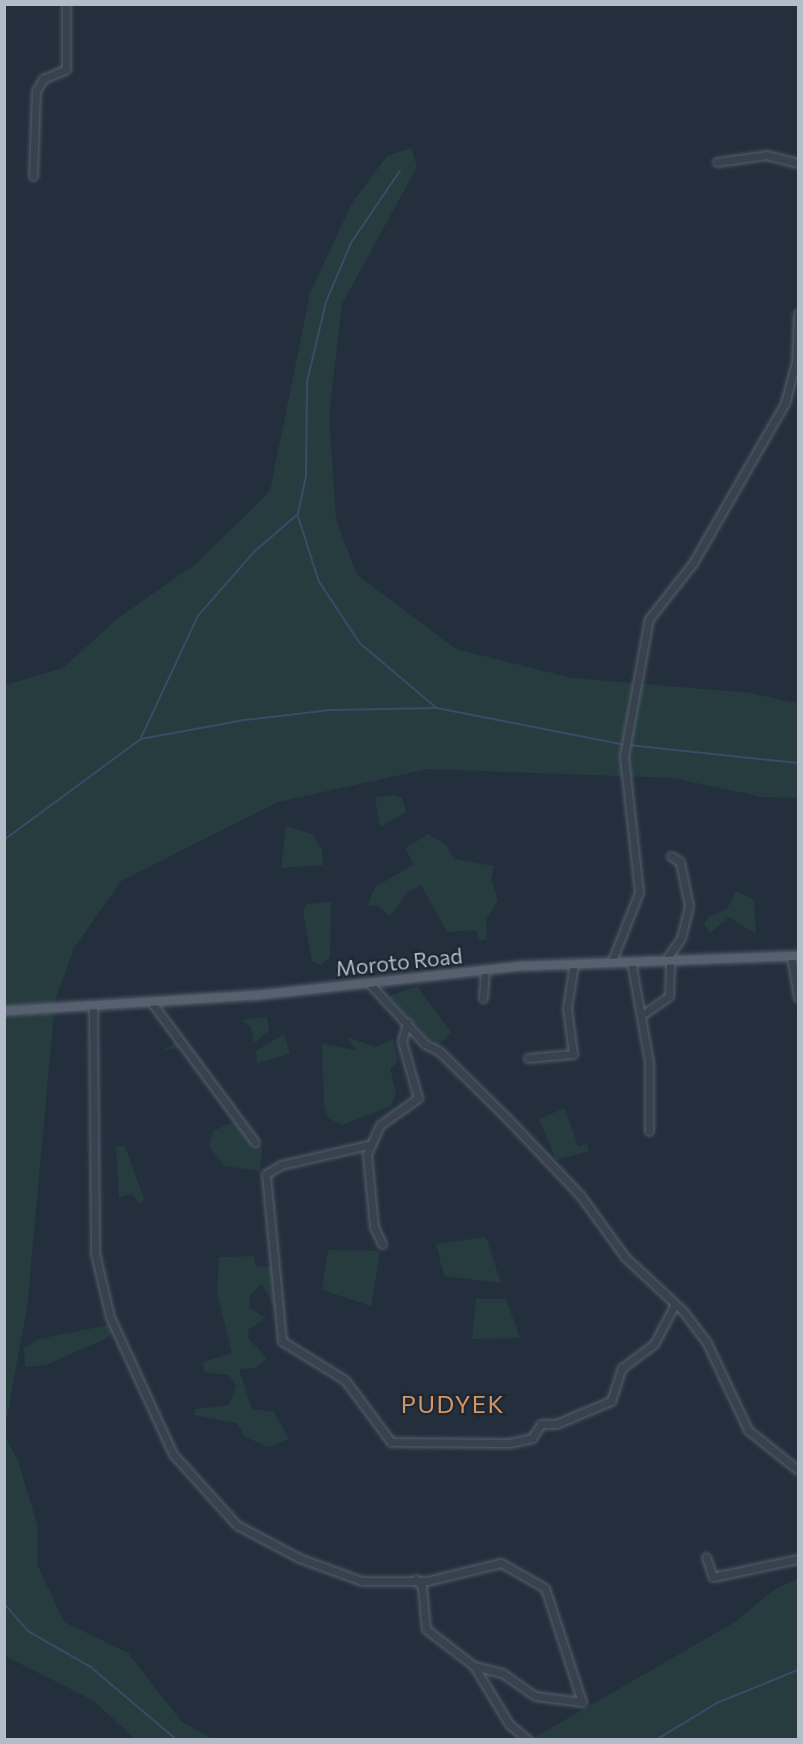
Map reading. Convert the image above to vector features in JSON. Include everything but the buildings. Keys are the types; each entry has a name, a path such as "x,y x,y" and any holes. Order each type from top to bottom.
{"main road":[{"name":"Moroto Road","path":"4,1011 93,1008 370,984 485,970 574,963 795,956"}],"street":[{"path":"33,176 36,91 43,79 66,69 66,4"},
{"path":"717,162 766,155 798,163"},
{"path":"612,961 639,892 624,756 649,619 693,563 785,403 796,362 798,314"},
{"path":"642,1015 669,996 668,960 688,913 690,889 680,862 671,856"},
{"path":"795,956 798,997"},
{"path":"631,962 650,1062 649,1131"},
{"path":"528,1058 573,1054 567,1008 574,963"},
{"path":"483,998 485,970"},
{"path":"370,984 407,1023 506,1117 580,1195 620,1252 675,1304 700,1332 748,1430 798,1470"},
{"path":"152,1003 255,1142"},
{"path":"93,1008 95,1253 110,1317 172,1454 223,1512 272,1545 362,1581 416,1580 424,1584 501,1563 545,1588 582,1702 535,1696 502,1672 474,1666"},
{"path":"382,1244 374,1227 368,1145 380,1125 418,1098 402,1041 407,1023"},
{"path":"368,1145 281,1165 266,1174 282,1341 345,1380 391,1442 509,1443 532,1438 541,1424 556,1424 611,1401 622,1368 654,1344 675,1304"},
{"path":"706,1557 713,1577 798,1559"},
{"path":"424,1584 426,1629 474,1666 509,1724 528,1740"}],"green space":[{"path":"411,148 417,167 342,304 329,415 336,519 357,575 456,649 572,678 751,693 798,704 798,798 762,797 673,778 427,769 278,802 121,881 74,948 55,1001 27,1308 5,1427 5,685 63,668 118,618 197,563 270,491 310,293 352,203 387,156"},
{"path":"393,795 402,798 406,812 380,827 375,797"},
{"path":"286,826 312,834 322,849 323,865 281,868"},
{"path":"428,834 446,845 454,859 494,866 491,879 498,900 486,920 487,939 480,941 476,930 447,932 421,885 407,892 390,917 379,906 368,905 375,887 413,865 406,848"},
{"path":"736,891 754,900 756,934 729,917 710,933 704,924 709,917 727,909"},
{"path":"331,902 330,957 320,965 312,961 303,911 306,904"},
{"path":"417,986 451,1032 437,1047 389,996"},
{"path":"267,1017 269,1031 254,1043 251,1027 242,1020"},
{"path":"284,1034 290,1054 257,1063 256,1051"},
{"path":"346,1037 376,1047 393,1039 398,1062 390,1068 396,1093 391,1106 342,1125 328,1118 324,1104 322,1044 356,1050"},
{"path":"178,1041 194,1062 180,1048 163,1050"},
{"path":"565,1108 578,1146 587,1144 589,1151 556,1160 539,1119"},
{"path":"238,1120 262,1148 260,1171 225,1166 209,1147 213,1131"},
{"path":"125,1146 144,1199 141,1204 131,1194 119,1197 116,1147"},
{"path":"486,1237 501,1283 444,1276 436,1244"},
{"path":"328,1250 380,1251 371,1306 322,1290"},
{"path":"254,1256 256,1266 281,1268 277,1313 262,1284 249,1296 250,1308 265,1318 248,1330 249,1339 267,1358 255,1368 239,1369 252,1409 274,1412 289,1439 269,1447 245,1437 237,1423 194,1415 196,1409 229,1405 236,1385 229,1375 204,1372 203,1362 232,1353 217,1293 219,1257"},
{"path":"476,1299 506,1299 520,1338 472,1339"},
{"path":"113,1324 115,1331 105,1339 46,1365 25,1367 24,1348 39,1339"},
{"path":"5,1436 18,1461 38,1527 37,1564 64,1622 128,1653 182,1722 213,1739 135,1739 94,1701 5,1656"},
{"path":"798,1579 798,1739 530,1740 735,1622 775,1589"}],"waterway":[{"path":"141,738 198,616 254,552 298,514 306,476 307,382 326,302 351,243 400,171"},
{"path":"298,515 319,581 360,643 437,708"},
{"path":"4,840 141,739 245,720 332,710 437,708 625,745"},
{"path":"629,745 798,763"},
{"path":"4,1603 28,1631 91,1667 177,1740"},
{"path":"656,1740 717,1703 798,1670"}],"district":[{"name":"PUDYEK","path":"453,1404"}]}
